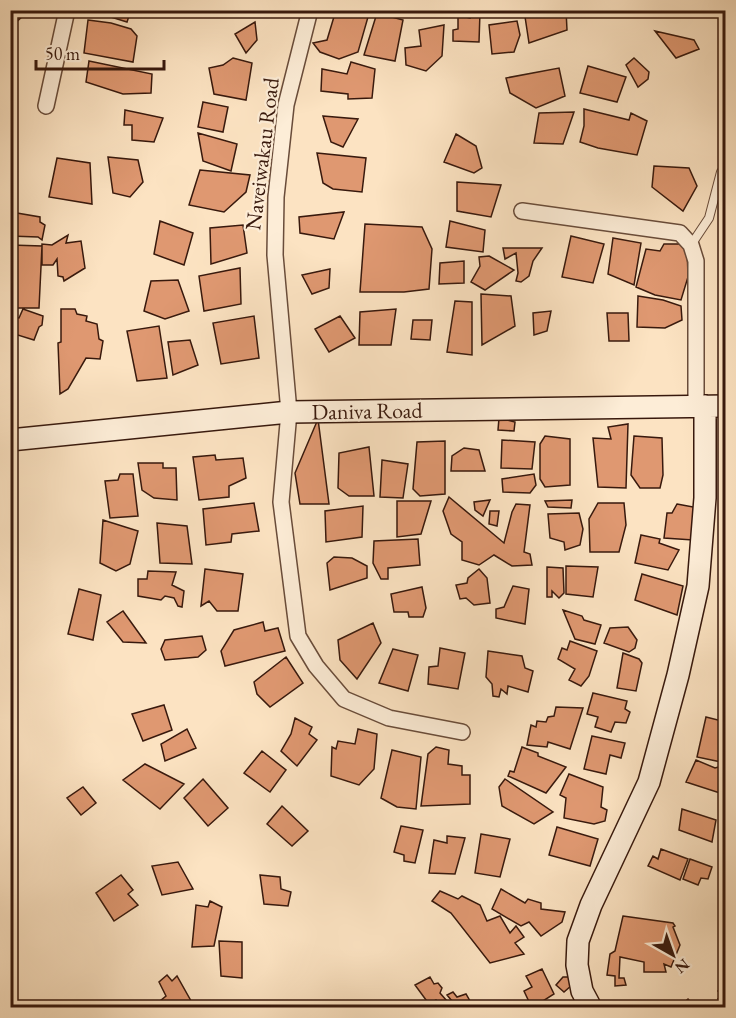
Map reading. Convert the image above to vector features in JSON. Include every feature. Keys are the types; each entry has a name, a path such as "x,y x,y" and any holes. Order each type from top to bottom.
{"main road":[{"name":"Daniva Road","path":"10,440 289,412 709,406"},
{"path":"591,1008 582,991 578,973 578,941 591,905 649,782 678,675 698,586 709,406"}],"street":[{"path":"46,106 67,10"},
{"name":"Naveiwakau Road","path":"310,10 286,105 276,197 274,255 289,412 281,502 298,636 316,666 344,699 389,718 462,732"},
{"path":"522,211 680,233 691,244 696,261 709,406"}],"lane":[{"path":"691,244 709,218 721,172"}],"building":[{"path":"10,10 25,10 26,13 10,28"},
{"path":"98,10 131,10 127,22 98,13"},
{"path":"225,10 281,10 281,16"},
{"path":"336,10 370,10 358,52 339,59 320,52 313,43 327,40"},
{"path":"469,10 480,12 479,42 453,41 453,30 458,29 458,15 470,18"},
{"path":"524,10 566,10 567,30 529,43"},
{"path":"377,13 403,20 395,61 364,55"},
{"path":"88,20 131,29 137,36 133,62 84,53"},
{"path":"517,21 520,35 514,52 492,54 489,25"},
{"path":"255,22 257,40 246,53 235,34"},
{"path":"444,25 442,56 426,71 406,65 405,48 421,46 419,30"},
{"path":"655,31 694,40 699,49 676,58"},
{"path":"233,58 252,63 246,100 214,94 209,68 223,65"},
{"path":"634,58 649,72 648,79 638,87 626,65"},
{"path":"89,61 152,74 151,93 123,94 86,82"},
{"path":"351,62 375,69 372,98 348,99 348,94 321,91 322,69 347,74"},
{"path":"588,66 626,77 617,102 580,93"},
{"path":"559,68 565,96 536,108 510,93 506,78"},
{"path":"203,102 228,107 223,132 198,127"},
{"path":"584,109 629,120 631,113 647,121 637,155 598,148 580,142 584,126"},
{"path":"125,110 163,118 154,142 132,140 132,125 124,125"},
{"path":"574,112 563,144 534,143 539,113"},
{"path":"323,116 358,119 343,147 331,142"},
{"path":"198,133 237,144 231,171 203,161"},
{"path":"456,134 476,146 482,168 474,173 444,162"},
{"path":"317,153 366,158 362,192 333,189 323,183"},
{"path":"108,157 138,160 143,182 130,197 113,193"},
{"path":"57,158 90,163 92,204 49,197"},
{"path":"654,166 689,168 697,186 683,211 652,187"},
{"path":"200,170 250,175 246,192 224,212 189,205"},
{"path":"457,182 501,185 491,217 457,211"},
{"path":"11,212 40,217 40,222 45,225 42,240 38,237 10,236"},
{"path":"344,212 334,239 300,233 299,217"},
{"path":"160,221 193,233 184,265 154,254"},
{"path":"450,221 485,230 483,252 446,247"},
{"path":"365,224 422,227 432,249 429,289 404,292 360,292"},
{"path":"243,225 247,253 211,264 210,228"},
{"path":"68,235 66,243 81,241 85,268 64,281 63,277 58,276 57,259 53,265 42,265 42,244 52,245"},
{"path":"571,236 604,244 593,283 562,277"},
{"path":"613,238 641,243 634,285 608,274"},
{"path":"664,244 687,244 688,277 681,300 655,295 636,287 646,249 660,251"},
{"path":"10,245 42,246 39,308 16,308 10,311"},
{"path":"503,248 542,248 533,261 529,276 521,282 516,281 518,273 516,253 505,259"},
{"path":"489,256 514,270 485,290 471,282 480,266 479,257"},
{"path":"464,261 464,283 439,284 440,263"},
{"path":"726,267 726,299 721,300 721,283"},
{"path":"240,268 241,304 204,311 199,276"},
{"path":"330,269 329,288 312,294 302,275"},
{"path":"178,280 189,311 165,319 144,311 151,281"},
{"path":"481,294 511,296 515,326 482,345"},
{"path":"638,296 681,306 682,320 665,328 637,327"},
{"path":"455,301 472,302 472,355 447,352"},
{"path":"23,309 43,316 42,325 34,340 18,335 12,341 10,327 13,317 19,318"},
{"path":"61,309 75,309 77,314 87,316 86,321 97,324 99,339 103,341 100,359 86,358 68,389 60,394 58,343 61,342"},
{"path":"396,309 391,345 359,345 360,312"},
{"path":"551,311 547,331 534,335 533,313"},
{"path":"607,313 628,313 629,341 609,341"},
{"path":"254,316 259,358 221,364 213,323"},
{"path":"340,316 355,338 329,352 315,329"},
{"path":"413,320 432,320 430,340 411,339"},
{"path":"159,326 167,378 137,381 127,331"},
{"path":"190,340 198,365 173,375 168,342"},
{"path":"499,418 515,422 514,431 498,430"},
{"path":"318,419 329,504 300,504 295,473"},
{"path":"628,424 626,488 598,487 593,438 611,439 608,427"},
{"path":"545,436 570,439 570,485 545,487 540,479 540,444"},
{"path":"634,436 662,438 663,475 660,488 640,488 631,475"},
{"path":"502,440 535,442 532,469 501,468"},
{"path":"445,441 445,494 420,496 413,489 417,442"},
{"path":"369,447 374,496 349,496 338,488 339,453"},
{"path":"464,448 479,450 485,471 451,471 452,456"},
{"path":"215,455 216,460 243,458 246,478 229,486 229,497 199,500 193,457"},
{"path":"382,460 408,464 403,498 380,497"},
{"path":"138,463 163,463 163,468 176,468 177,500 154,498 142,490"},
{"path":"120,474 133,474 138,516 110,518 105,481 118,480"},
{"path":"534,474 536,485 530,493 503,492 502,479"},
{"path":"449,497 504,543 516,504 530,505 524,552 530,554 532,565 512,566 494,555 479,565 462,560 462,542 451,534 443,511"},
{"path":"490,500 483,516 475,510 474,502"},
{"path":"572,500 571,508 548,507 545,501"},
{"path":"397,501 431,501 421,534 397,537"},
{"path":"254,503 259,531 232,534 231,542 206,545 203,509"},
{"path":"598,503 624,503 626,525 619,552 590,552 589,519"},
{"path":"677,504 704,509 693,540 664,538 667,513 672,513"},
{"path":"363,506 362,537 326,542 325,511"},
{"path":"490,511 499,511 497,526 489,524"},
{"path":"579,513 583,529 580,545 565,550 564,542 550,538 548,514"},
{"path":"103,520 138,531 130,564 116,571 100,563"},
{"path":"157,523 187,526 192,564 160,563"},
{"path":"641,535 660,539 659,543 679,550 668,570 635,563"},
{"path":"418,539 420,565 388,568 388,579 381,579 373,563 374,541"},
{"path":"334,557 352,558 367,566 367,578 330,590 327,563"},
{"path":"566,566 598,567 593,597 566,594"},
{"path":"547,567 563,568 564,593 559,598 552,591 552,597 547,597"},
{"path":"205,569 243,574 238,611 217,611 209,601 201,606"},
{"path":"479,569 487,578 490,603 474,605 466,598 460,599 456,585 467,583 468,578"},
{"path":"148,571 176,572 172,585 184,591 182,607 178,606 174,598 165,596 161,600 138,596 138,579 147,579"},
{"path":"642,574 683,586 677,615 635,600"},
{"path":"513,586 529,589 525,624 496,618 496,609 504,607"},
{"path":"422,587 426,608 423,617 409,617 408,612 394,612 391,594"},
{"path":"79,589 101,595 93,640 68,634"},
{"path":"563,610 601,625 595,644 575,639"},
{"path":"123,611 146,643 123,642 107,622"},
{"path":"263,622 265,631 278,628 285,651 225,666 221,651 234,630"},
{"path":"373,623 381,643 357,679 340,660 338,640"},
{"path":"628,627 637,640 635,648 629,652 604,643 610,628"},
{"path":"202,636 206,650 198,657 165,660 161,649 165,640"},
{"path":"570,641 597,651 589,676 581,686 569,680 575,669 558,659 562,648 567,650"},
{"path":"440,648 465,653 458,689 428,684 429,667 438,666"},
{"path":"393,649 418,655 408,691 379,683"},
{"path":"488,651 522,656 525,668 533,671 528,692 508,686 507,694 501,689 499,697 493,696 492,684 486,677"},
{"path":"623,653 639,659 642,663 636,691 617,688"},
{"path":"286,657 303,683 270,707 257,694 254,682"},
{"path":"593,693 627,701 625,709 630,712 626,723 615,722 611,732 595,727 598,717 587,714"},
{"path":"164,705 172,730 143,741 132,714"},
{"path":"556,707 583,708 570,749 548,742 547,747 527,745 531,725 536,727 537,721 546,722 548,717 554,716"},
{"path":"706,717 726,722 726,763 697,757"},
{"path":"295,718 312,727 309,734 317,740 297,766 281,751 291,734"},
{"path":"187,729 196,748 165,761 161,744"},
{"path":"358,729 377,734 374,769 359,785 331,776 332,747 336,749 338,741 355,744"},
{"path":"592,736 625,743 621,758 610,755 606,774 584,769"},
{"path":"436,747 449,750 448,764 462,766 462,775 470,775 470,804 421,806 428,754"},
{"path":"522,747 566,767 546,793 508,776 510,771 514,772"},
{"path":"392,750 421,757 416,809 397,807 381,798"},
{"path":"262,751 286,770 270,792 244,773"},
{"path":"696,760 715,768 726,765 726,795 686,782"},
{"path":"145,764 184,784 160,809 123,780"},
{"path":"569,774 603,787 601,807 607,810 605,821 594,824 564,818 566,798 560,795"},
{"path":"203,779 228,808 208,826 184,798"},
{"path":"505,779 553,812 534,824 502,806 499,787"},
{"path":"83,787 96,803 81,815 67,798"},
{"path":"282,806 308,831 292,846 267,824"},
{"path":"682,809 716,820 712,842 679,830"},
{"path":"401,826 423,830 415,863 404,861 404,855 394,852"},
{"path":"557,827 598,839 590,866 549,855"},
{"path":"481,834 510,839 500,877 475,873"},
{"path":"447,836 465,838 455,874 429,873 434,840 447,843"},
{"path":"661,849 688,859 680,880 648,866 653,856 658,859"},
{"path":"690,859 712,867 708,879 701,878 698,885 683,879"},
{"path":"178,862 193,889 162,895 152,866"},
{"path":"121,875 133,890 128,894 138,905 114,921 96,893"},
{"path":"260,875 280,877 281,889 291,892 288,906 264,904"},
{"path":"501,889 525,903 528,899 541,903 541,909 565,912 562,922 541,936 529,922 521,926 492,909"},
{"path":"440,891 458,899 462,896 480,905 487,921 500,916 510,933 516,926 524,937 515,943 524,954 490,963 451,913 432,901"},
{"path":"210,901 222,907 214,946 192,947 196,905 208,907"},
{"path":"623,916 673,923 680,945 671,967 664,964 666,972 644,972 644,962 620,957 619,978 624,978 626,985 615,986 615,976 607,975 610,954 615,951"},
{"path":"219,941 242,942 242,978 221,976"},
{"path":"542,969 554,994 532,1008 524,991 532,987 526,976"},
{"path":"167,975 172,981 177,976 195,1008 164,1008 160,1001 166,996 159,982"},
{"path":"430,977 434,984 438,983 442,988 440,993 447,1001 442,1007 436,1000 429,1004 415,985"},
{"path":"563,977 570,977 572,985 564,992 556,985"},
{"path":"726,983 726,1007 718,999 723,996 718,991"},
{"path":"453,992 457,997 466,994 474,1008 445,1008 452,1001 447,995"},
{"path":"688,999 696,1008 675,1008 673,1006 677,1002 680,1006"}],"waterway":[{"path":"717,10 726,15"}]}
